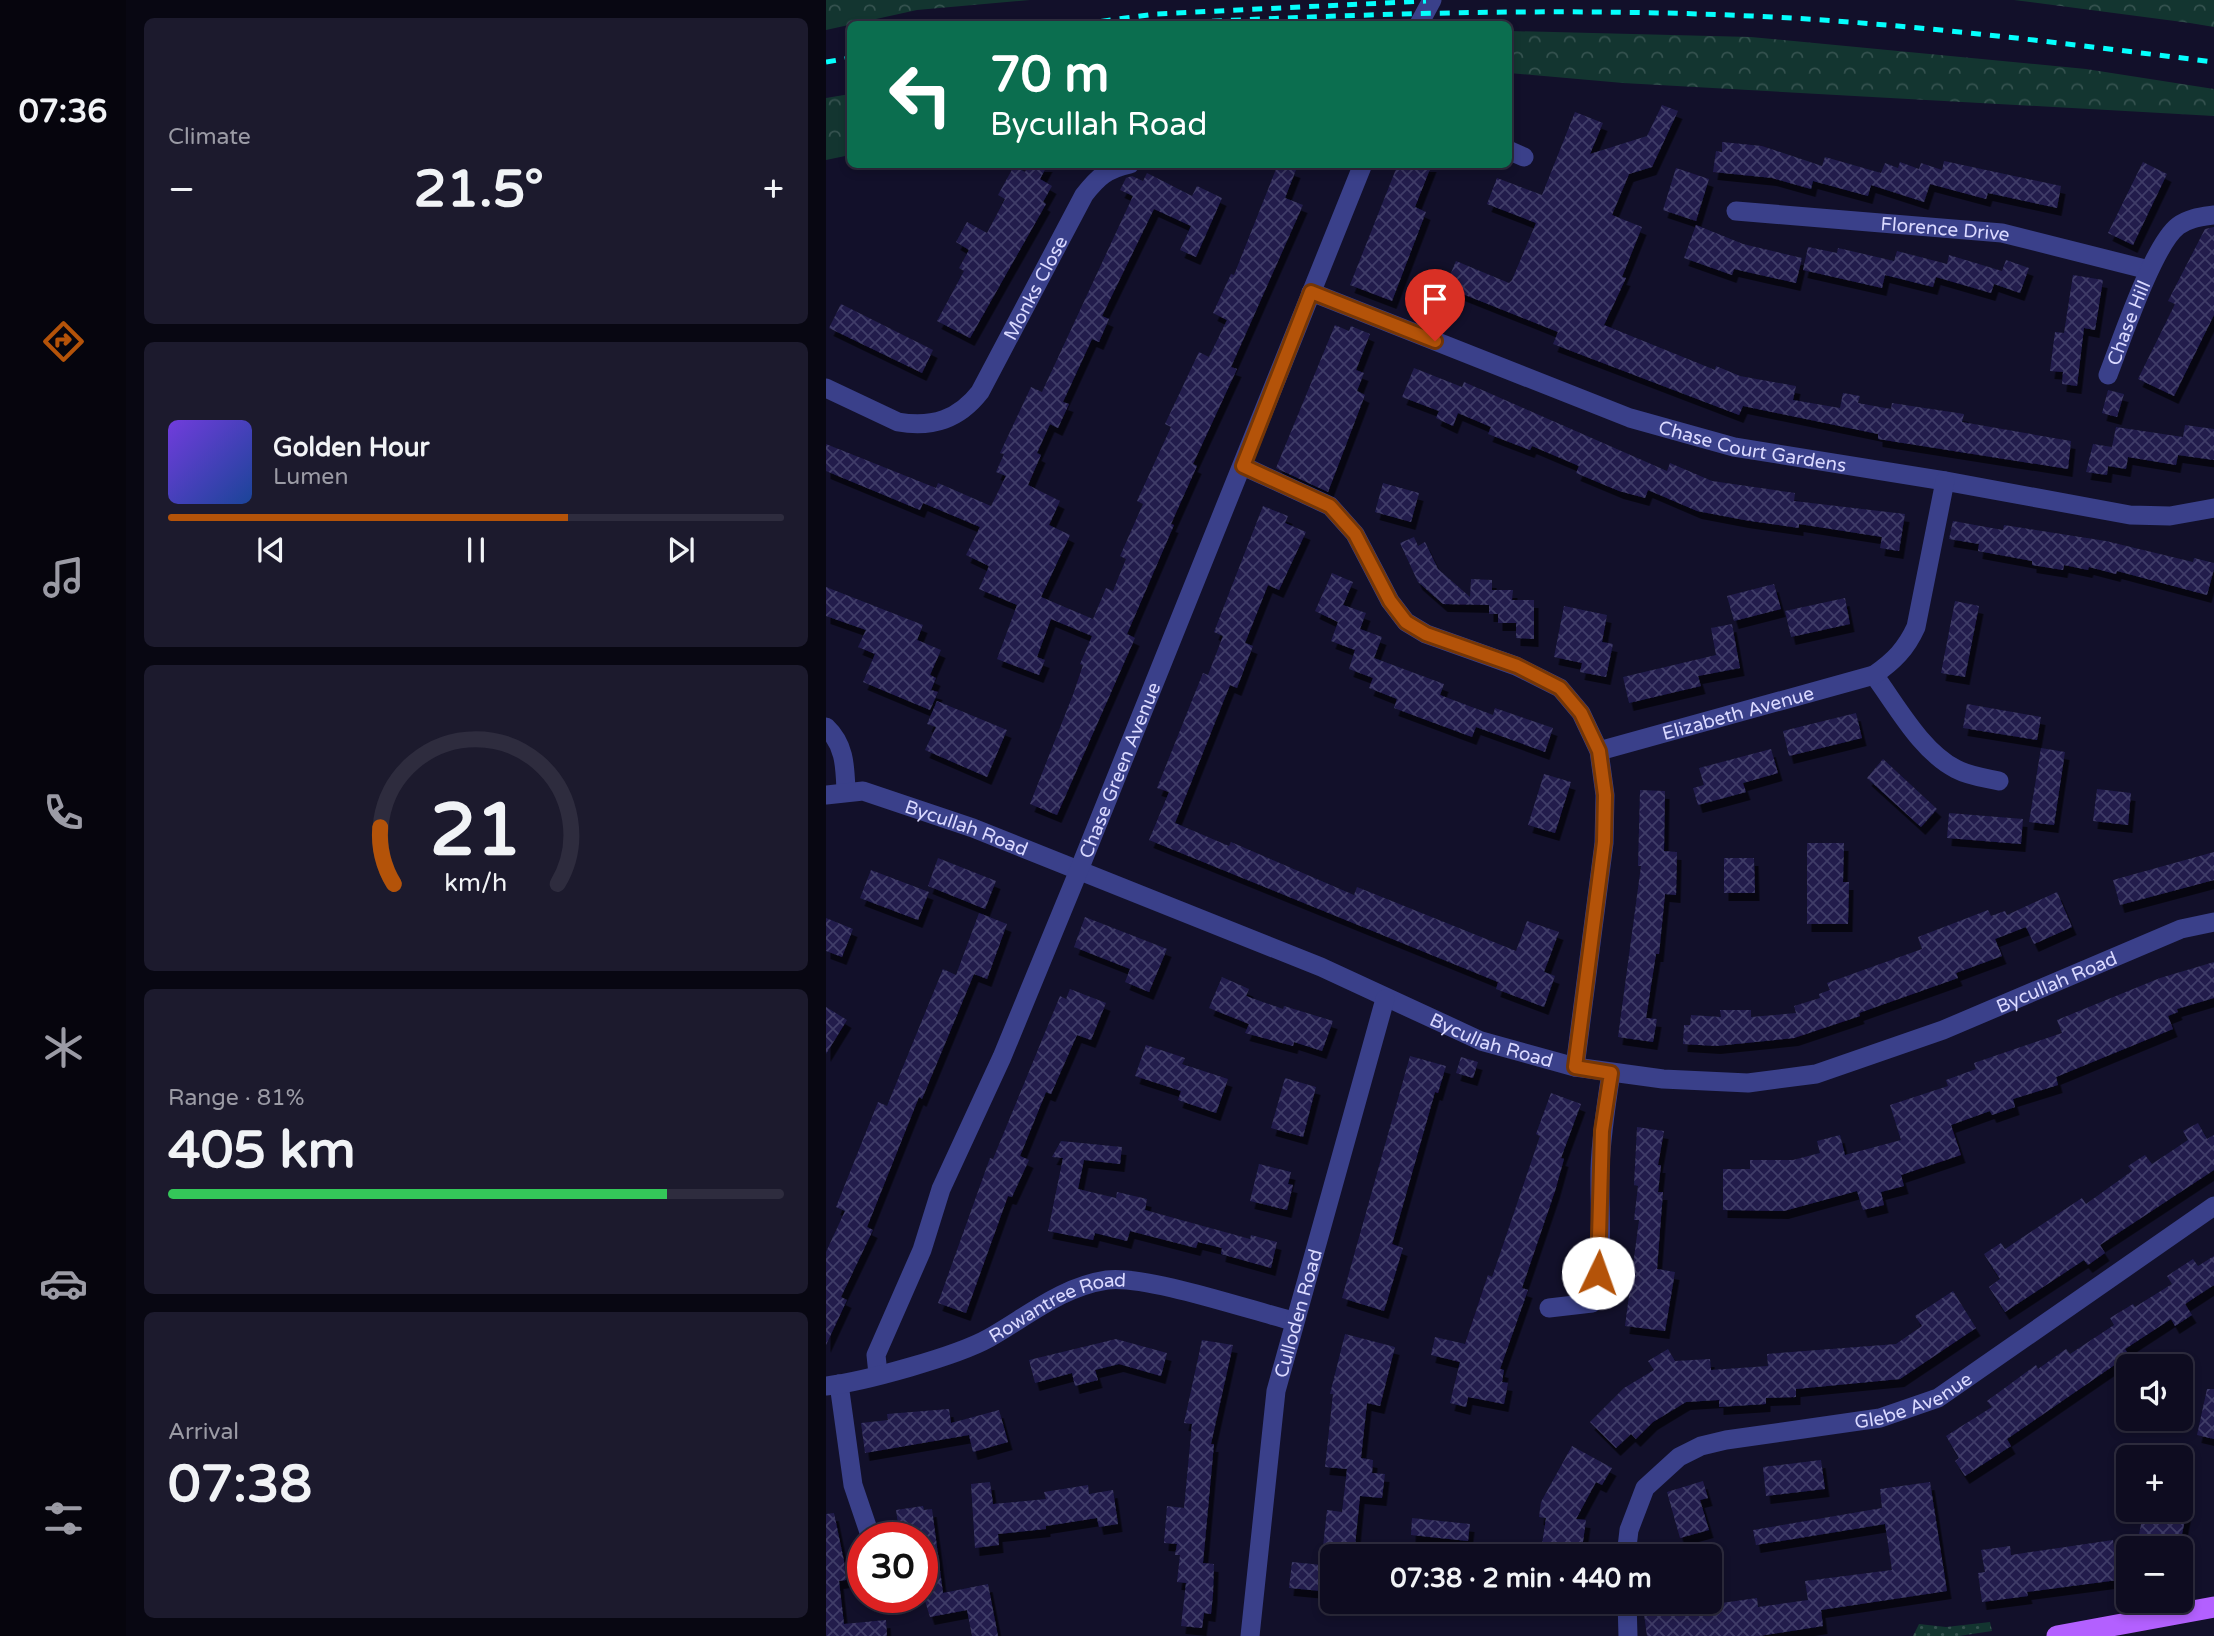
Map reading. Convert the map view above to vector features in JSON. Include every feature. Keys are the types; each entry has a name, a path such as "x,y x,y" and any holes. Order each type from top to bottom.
{"main road":[{"path":"2057,1636 2214,1607"}],"street":[{"path":"1421,21 1432,0"},
{"name":"Monks Close","path":"826,388 898,422 927,425 947,419 969,406 981,391 1084,195 1098,176 1112,168"},
{"name":"Chase Green Avenue","path":"878,1374 876,1355 922,1250 941,1189 1002,1057 1079,870 1243,466 1359,168"},
{"name":"Florence Drive","path":"1736,211 2002,233 2149,270"},
{"name":"Chase Hill","path":"2108,375 2149,270 2175,228 2191,218 2214,215"},
{"name":"Chase Court Gardens","path":"1311,292 1630,418 1688,436 1734,447 1945,481 2130,515 2170,516 2214,508"},
{"path":"1243,466 1330,506 1355,534 1390,601 1406,622 1426,634 1517,666 1560,688 1581,713 1599,751 1605,795 1604,842 1575,1067"},
{"name":"Elizabeth Avenue","path":"1599,751 1874,675 1896,659 1908,645 1916,626 1945,481"},
{"path":"1874,675 1917,735 1948,764 1966,773 1998,780"},
{"path":"826,727 836,738 844,758 846,791"},
{"name":"Bycullah Road","path":"826,795 846,791 878,795 1079,870 1321,967 1385,999 1481,1041 1575,1067 1716,1084 1779,1082 1816,1074 1943,1030 2181,929 2214,922"},
{"name":"Culloden Road","path":"1250,1636 1276,1391 1293,1321 1385,999"},
{"path":"1549,1308 1592,1303 1596,1289 1600,1256 1602,1131 1611,1073"},
{"name":"Glebe Avenue","path":"1627,1544 1629,1530 1645,1489 1679,1457 1701,1446 1726,1440 1880,1418 1938,1398 2214,1206"},
{"name":"Rowantree Road","path":"832,1385 878,1374 987,1339 1054,1296 1107,1280 1144,1283 1293,1321"},
{"path":"832,1385 853,1485 866,1522"},
{"path":"1627,1614 1628,1636"}],"green space":[{"path":"826,0 1030,0 917,10 867,21 847,21 847,25 826,30"},
{"path":"2014,0 2214,0 2214,27 2190,23"},
{"path":"1512,31 1751,37 2086,69 2214,89 2214,116 1623,83 1512,73"},
{"path":"847,94 847,156 826,160 826,98"},
{"path":"1990,1622 1992,1631 1959,1636 1913,1636 1919,1624 1946,1627"}],"building":[{"path":"1662,105 1678,111 1652,167 1629,174 1612,215 1642,227 1622,277 1626,278 1604,325 1715,370 1716,366 1740,376 1796,386 1793,400 1840,408 1843,393 1860,396 1858,403 1891,409 1892,403 1964,414 1962,422 2071,441 2068,469 1878,439 1878,434 1743,406 1739,415 1553,344 1558,332 1445,287 1456,261 1509,283 1512,280 1536,223 1487,204 1497,178 1542,195 1575,112 1603,123 1590,154 1647,136"},
{"path":"1722,142 1762,146 1822,166 1825,157 1881,173 1885,163 1898,168 1900,162 1919,169 1921,163 1942,170 1944,161 2061,186 2057,208 1988,193 1986,199 1930,184 1924,202 1871,185 1868,196 1813,181 1811,189 1772,178 1713,172 1716,151 1722,152"},
{"path":"2143,162 2167,174 2133,245 2108,233"},
{"path":"1013,168 1025,172 1027,168 1046,168 1040,179 1052,186 1043,202 1046,204 970,338 937,321 964,271 959,268 969,250 956,242 967,222 987,233 1005,199 998,195"},
{"path":"1276,168 1296,170 1285,198 1303,205 1231,367 1237,369 1193,464 1197,466 1127,634 1135,638 1057,815 1030,804 1074,692 1083,665 1080,664 1092,636 1051,619 1037,657 1045,660 1039,675 997,659 1017,605 979,589 989,566 966,555 980,527 923,503 920,510 826,471 826,444 936,488 938,483 991,506 1006,476 996,472 1004,454 1000,453 1031,387 1042,392 1133,196 1120,190 1126,178 1132,176 1143,181 1147,173 1192,196 1197,186 1222,198 1196,257 1180,250 1191,226 1154,209 1102,316 1109,319 1099,342 1092,339 1063,402 1069,404 1058,428 1050,424 1037,453 1041,455 1028,485 1060,501 1049,525 1070,535 1041,597 1093,619 1106,588 1113,591 1126,559 1120,556 1143,504 1137,501 1171,427 1165,424 1199,352 1209,357 1227,320 1213,313 1231,274 1234,275"},
{"path":"1396,168 1430,168 1415,207 1426,212 1392,301 1350,285"},
{"path":"1676,168 1709,179 1696,221 1663,210"},
{"path":"1696,225 1743,244 1802,258 1796,283 1734,269 1732,275 1684,258"},
{"path":"2214,227 2214,315 2174,396 2138,379 2175,304 2168,301 2205,229"},
{"path":"1808,247 1837,253 1838,248 1894,261 1897,251 1947,264 1949,255 2002,271 2006,260 2029,268 2020,293 1994,284 1991,293 1936,277 1933,287 1885,275 1882,288 1803,270"},
{"path":"2073,275 2103,280 2095,330 2084,328 2077,386 2062,384 2063,372 2050,371 2055,332 2064,333"},
{"path":"841,304 933,350 922,373 829,328"},
{"path":"1335,325 1349,331 1351,326 1370,334 1356,370 1364,373 1357,391 1365,395 1328,492 1276,468"},
{"path":"1414,368 1462,387 1464,382 1667,471 1670,463 1712,481 1795,493 1794,501 1905,514 1899,551 1880,548 1882,537 1799,524 1799,528 1744,520 1697,511 1648,490 1645,498 1619,491 1576,473 1579,466 1532,446 1530,450 1488,434 1491,427 1458,413 1453,426 1436,418 1439,411 1402,397"},
{"path":"2108,390 2124,394 2117,417 2102,413"},
{"path":"2185,425 2214,429 2214,460 2178,455 2176,465 2128,457 2126,469 2108,466 2107,475 2086,472 2093,444 2112,447 2116,427 2183,437"},
{"path":"1383,483 1419,493 1411,522 1375,512"},
{"path":"1263,506 1288,516 1285,523 1306,532 1279,590 1268,585 1245,643 1253,646 1237,688 1230,685 1175,823 1229,846 1231,842 1354,895 1357,887 1516,951 1527,921 1559,932 1544,972 1555,976 1544,1007 1496,989 1498,982 1149,840 1169,792 1157,788 1203,673 1208,675 1223,636 1214,632"},
{"path":"1953,521 2003,530 2004,525 2106,541 2193,562 2194,558 2214,563 2214,569 2207,595 2117,571 2116,574 2089,567 2088,570 2064,565 2063,570 2032,565 2032,561 1978,551 1979,544 1949,539"},
{"path":"1414,537 1418,546 1425,542 1438,569 1470,597 1471,579 1492,580 1492,590 1513,590 1512,600 1534,600 1534,639 1516,638 1516,623 1498,623 1498,614 1489,614 1489,605 1443,604 1418,582 1400,543"},
{"path":"1332,573 1353,582 1343,605 1366,613 1360,629 1382,637 1374,658 1444,684 1440,695 1493,715 1495,708 1553,728 1545,752 1476,727 1472,737 1394,708 1397,699 1369,688 1373,678 1349,669 1355,650 1331,641 1338,622 1315,611"},
{"path":"1774,584 1781,609 1734,621 1727,596"},
{"path":"826,587 923,625 917,640 941,650 930,675 936,678 931,690 938,692 930,710 863,682 875,654 858,647 866,630 826,616"},
{"path":"1845,598 1850,624 1791,637 1785,611"},
{"path":"1955,601 1979,606 1965,677 1941,673"},
{"path":"1564,606 1607,615 1602,642 1613,644 1606,677 1580,672 1582,663 1554,657"},
{"path":"1732,624 1740,668 1698,676 1701,686 1629,703 1623,677 1716,655 1711,628"},
{"path":"937,701 1007,730 987,777 925,750 936,727 927,724"},
{"path":"1967,704 2041,717 2037,740 1963,728"},
{"path":"1856,713 1862,738 1789,756 1783,731"},
{"path":"2041,748 2065,752 2054,825 2029,822"},
{"path":"1771,749 1778,773 1743,783 1746,792 1698,805 1693,788 1704,785 1699,768"},
{"path":"1883,759 1937,809 1921,827 1867,778"},
{"path":"1544,774 1571,782 1555,833 1528,825"},
{"path":"2097,789 2131,793 2128,825 2093,821"},
{"path":"1640,790 1665,791 1664,851 1677,852 1676,895 1665,894 1659,954 1656,954 1646,1018 1657,1019 1653,1042 1618,1037 1641,866 1638,866"},
{"path":"1949,813 2023,819 2021,844 1947,838"},
{"path":"1807,843 1844,843 1843,882 1849,882 1848,924 1807,924"},
{"path":"2214,852 2214,880 2120,905 2113,880"},
{"path":"938,858 996,881 985,909 928,886"},
{"path":"1724,858 1754,858 1755,893 1724,893"},
{"path":"871,870 929,892 918,920 860,898"},
{"path":"2057,892 2072,927 2034,944 2026,927 1995,939 2002,956 1956,973 1958,978 1794,1038 1716,1046 1683,1044 1684,1025 1690,1025 1691,1015 1721,1017 1720,1010 1751,1010 1751,1017 1796,1013 1794,1006 1820,998 1819,994 1830,990 1827,983 1922,949 1918,937 1988,910 1991,916 2005,911 2007,915"},
{"path":"979,913 1007,924 987,979 974,974 922,1099 919,1097 867,1227 873,1230 841,1297 847,1300 826,1345 826,1252 845,1211 836,1207 878,1102 887,1106 943,969 956,975"},
{"path":"1085,917 1167,949 1149,992 1125,982 1130,969 1074,947"},
{"path":"826,918 853,929 842,957 826,951"},
{"path":"2214,962 2214,998 2177,1009 2178,1012 2168,1016 2173,1029 2056,1077 2058,1085 2013,1099 2015,1107 1992,1115 1990,1111 1951,1125 1961,1155 1901,1175 1904,1186 1881,1192 1884,1205 1863,1210 1857,1191 1784,1211 1723,1210 1723,1169 1750,1169 1750,1160 1793,1160 1820,1153 1817,1141 1840,1135 1845,1155 1901,1140 1890,1105 1948,1086 1946,1080 1976,1069 1974,1063 2062,1033 2057,1020 2160,978"},
{"path":"1222,977 1249,989 1246,996 1283,1009 1284,1006 1333,1021 1322,1051 1294,1042 1293,1046 1245,1033 1249,1024 1209,1008"},
{"path":"1070,989 1106,1003 1091,1040 1077,1035 1051,1094 1046,1092 1020,1156 1029,1160 1012,1197 1008,1196 966,1313 938,1303 990,1158 993,1159 1060,996 1066,999"},
{"path":"826,1007 847,1020 826,1054"},
{"path":"1146,1045 1185,1058 1182,1064 1228,1079 1216,1113 1178,1100 1181,1091 1135,1076"},
{"path":"1410,1056 1446,1066 1438,1093 1435,1092 1392,1244 1403,1248 1384,1311 1342,1298"},
{"path":"1461,1057 1478,1062 1473,1078 1456,1073"},
{"path":"1285,1078 1316,1087 1303,1137 1271,1128"},
{"path":"1551,1093 1581,1104 1561,1158 1564,1159 1555,1191 1522,1288 1528,1290 1500,1369 1504,1370 1502,1382 1508,1383 1504,1404 1468,1397 1466,1407 1450,1403 1460,1362 1431,1355 1435,1337 1465,1344 1488,1275 1492,1277 1502,1248 1540,1136 1536,1134"},
{"path":"2198,1123 2207,1139 2214,1135 2214,1170 2100,1245 2105,1253 2088,1265 2084,1260 2005,1312 1989,1287 2000,1279 1984,1254 2001,1243 2005,1249 2082,1198 2086,1204 2132,1171 2128,1166 2145,1155 2152,1164 2188,1140 2183,1131"},
{"path":"1637,1127 1664,1131 1658,1165 1661,1165 1658,1192 1663,1192 1657,1269 1675,1272 1665,1331 1625,1326 1639,1220 1634,1220 1638,1186 1634,1185"},
{"path":"1061,1141 1122,1147 1120,1164 1084,1160 1078,1189 1116,1198 1117,1192 1147,1199 1145,1210 1250,1239 1251,1235 1277,1242 1271,1268 1221,1254 1222,1248 1198,1242 1196,1248 1130,1231 1127,1241 1095,1233 1093,1240 1048,1231 1063,1158 1052,1157"},
{"path":"1259,1164 1291,1172 1288,1184 1293,1185 1287,1210 1250,1201"},
{"path":"2214,1256 2214,1285 2185,1304 2192,1315 2175,1326 2171,1319 2125,1349 2128,1354 2116,1354 2116,1364 2007,1439 2011,1446 1965,1476 1955,1461 1959,1458 1946,1436 1992,1407 1987,1401 2036,1365 2038,1369 2066,1349 2070,1354 2114,1325 2110,1318 2133,1304 2135,1307 2172,1284 2167,1276 2193,1259 2198,1266"},
{"path":"1953,1291 1976,1328 1900,1379 1796,1389 1796,1397 1766,1398 1766,1404 1719,1407 1719,1400 1686,1402 1653,1422 1636,1439 1631,1434 1616,1448 1590,1422 1624,1388 1654,1370 1648,1361 1668,1349 1675,1361 1710,1359 1711,1370 1768,1366 1767,1354 1896,1344 1922,1326 1915,1316"},
{"path":"1345,1334 1395,1347 1380,1406 1367,1403 1361,1458 1373,1460 1372,1473 1385,1474 1382,1498 1360,1496 1355,1544 1323,1544 1327,1510 1342,1512 1347,1469 1325,1467 1333,1394 1330,1394"},
{"path":"1116,1339 1167,1353 1161,1376 1119,1364 1095,1370 1098,1380 1075,1386 1072,1373 1035,1383 1029,1360"},
{"path":"1202,1340 1233,1345 1211,1444 1214,1444 1203,1563 1214,1564 1213,1594 1211,1614 1204,1613 1202,1628 1181,1626 1186,1583 1177,1582 1180,1555 1175,1555 1177,1544 1164,1543 1167,1506 1184,1508 1192,1424 1184,1423"},
{"path":"2207,1389 2214,1389 2214,1439 2197,1435"},
{"path":"949,1409 951,1423 999,1410 1008,1442 973,1452 969,1435 865,1453 861,1423 888,1420 887,1414"},
{"path":"1572,1446 1612,1468 1602,1485 1596,1482 1576,1519 1586,1520 1583,1544 1542,1544 1546,1518 1539,1517 1541,1502"},
{"path":"1821,1460 1825,1489 1766,1496 1763,1467"},
{"path":"1703,1481 1708,1498 1700,1500 1709,1530 1680,1538 1667,1492"},
{"path":"990,1482 993,1504 1046,1499 1044,1492 1088,1485 1089,1494 1113,1490 1118,1524 1099,1527 1097,1518 1046,1526 1046,1529 998,1534 999,1545 975,1548 971,1484"},
{"path":"1930,1482 1947,1591 1821,1610 1823,1626 1759,1636 1647,1636 1644,1614 1722,1614 1722,1603 1757,1598 1758,1607 1808,1600 1805,1581 1892,1570 1885,1524 1756,1545 1753,1530 1882,1508 1880,1489"},
{"path":"923,1506 924,1510 932,1509 934,1522 898,1522 896,1510"},
{"path":"834,1513 846,1580 839,1581 844,1624 886,1620 887,1636 826,1636 826,1514"},
{"path":"1412,1518 1470,1524 1468,1541 1411,1535"},
{"path":"2142,1522 2185,1522 2182,1536 2139,1536"},
{"path":"2113,1540 2116,1580 2027,1592 2028,1596 1982,1602 1978,1573 1985,1572 1981,1550 2010,1546 2011,1555"},
{"path":"938,1555 943,1593 988,1584 998,1636 972,1636 967,1610 930,1617 929,1613 938,1613"},
{"path":"1292,1562 1320,1565 1320,1591 1289,1588"}],"railway":[{"path":"1104,21 1155,14 1426,1"},
{"path":"1219,21 1453,13 1602,12 1752,16 1926,29 2214,62"},
{"path":"826,62 847,58"}],"route":[{"path":"1435,341 1311,292 1243,466 1330,506 1355,534 1390,601 1406,622 1426,634 1517,666 1560,688 1581,713 1599,751 1605,795 1604,842 1575,1067 1611,1073 1602,1131 1598,1273"}]}
